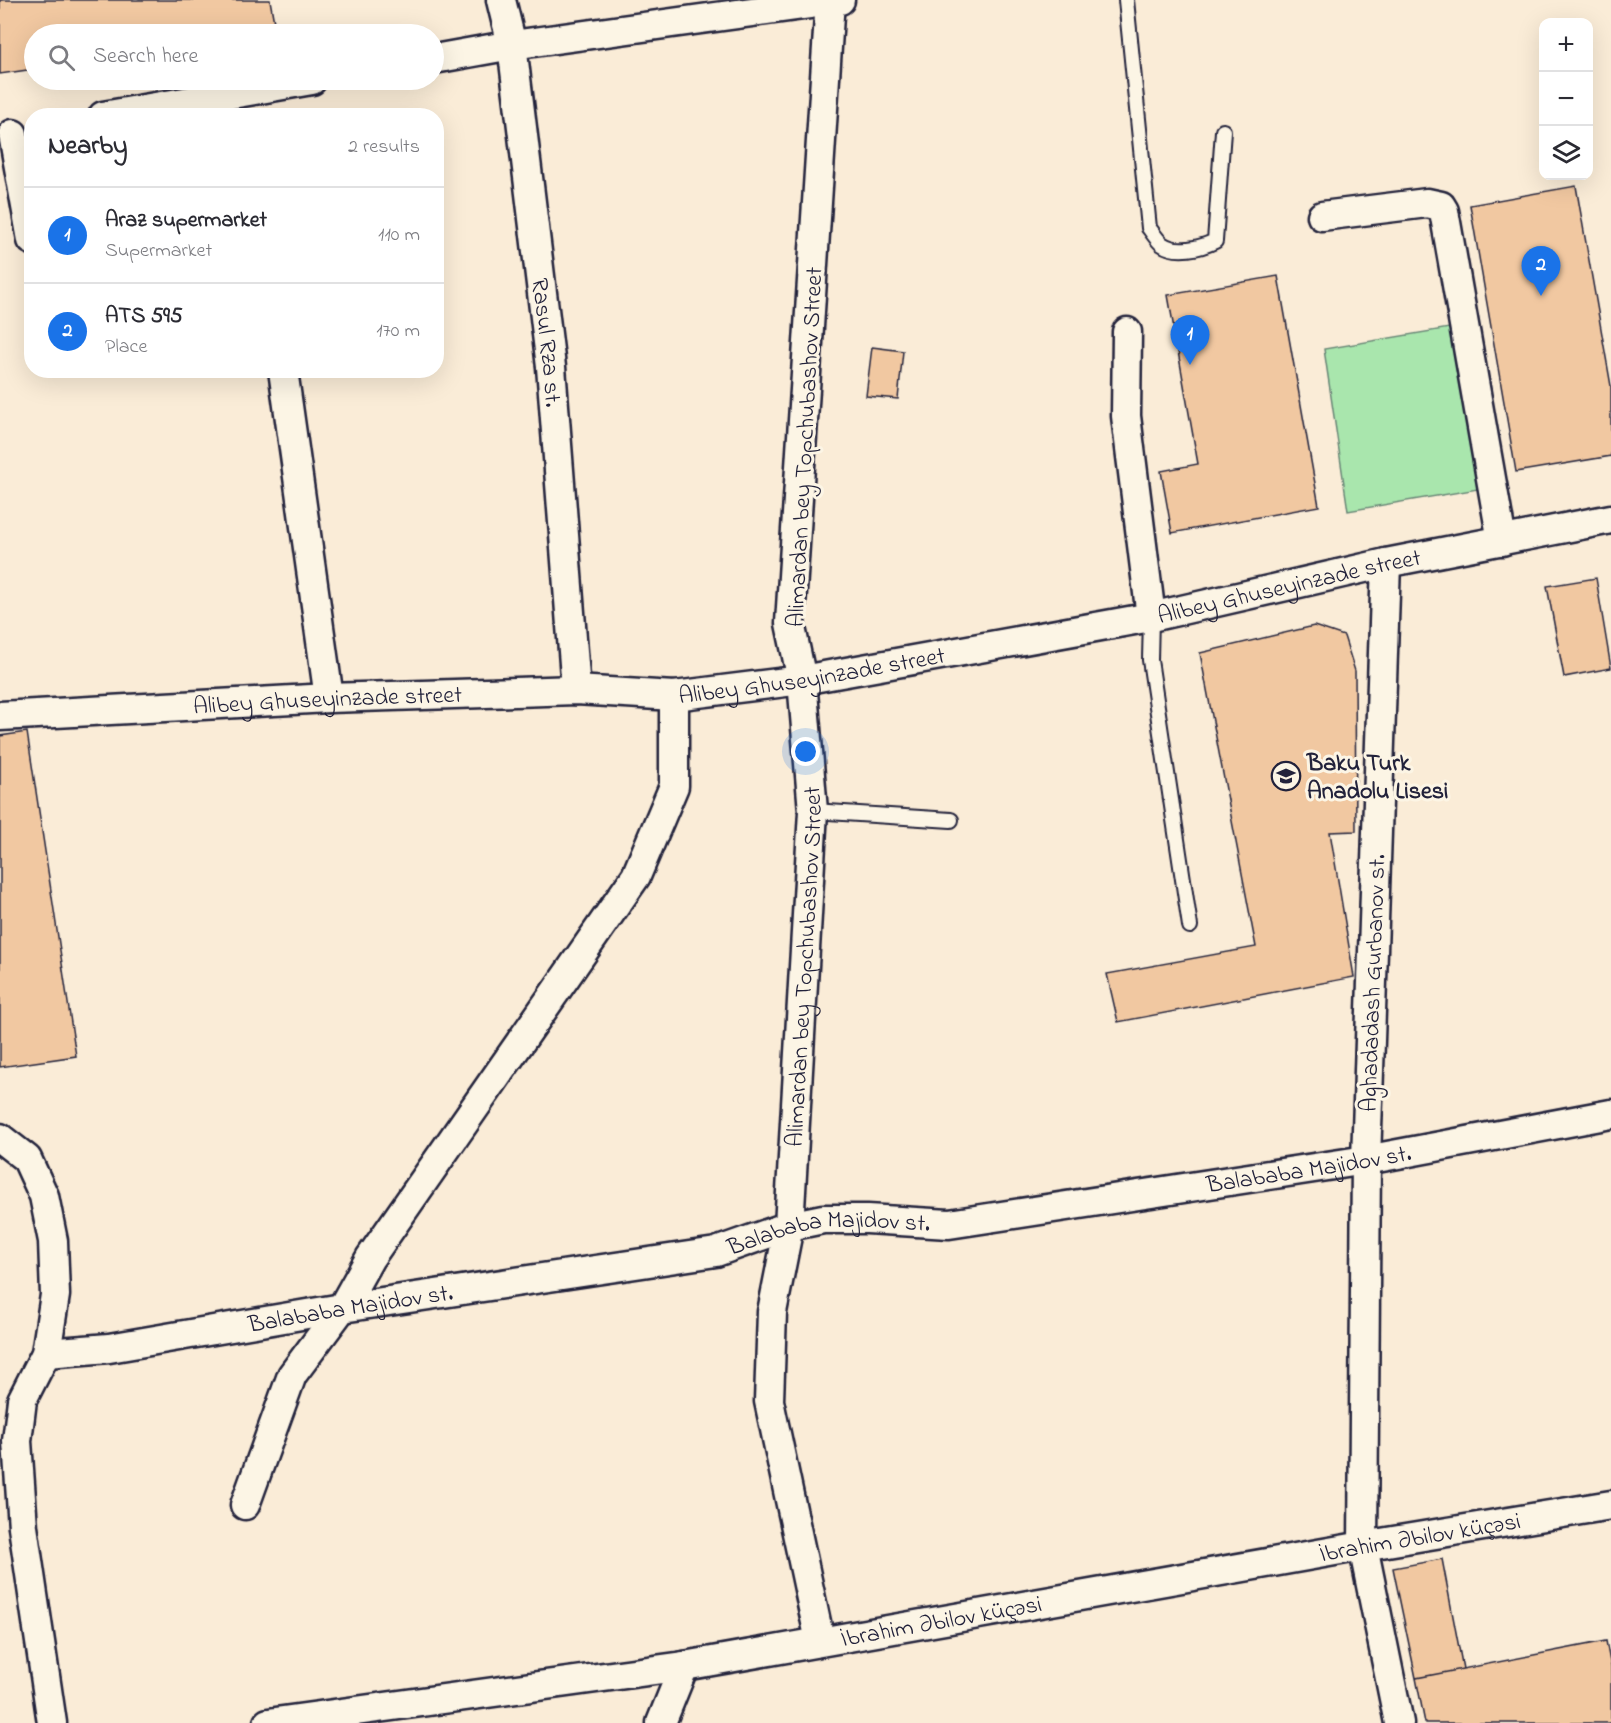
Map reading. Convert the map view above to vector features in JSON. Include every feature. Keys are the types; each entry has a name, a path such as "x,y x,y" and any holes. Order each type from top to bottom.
{"street":[{"name":"Rasul Rza st.","path":"501,0 512,45 551,367 576,690"},
{"path":"444,57 512,45 833,0"},
{"name":"Alimardan bey Topchubashov Street","path":"820,1641 769,1401 772,1312 789,1226 813,811 802,680 790,623 833,0"},
{"path":"149,108 254,90"},
{"path":"15,134 24,190"},
{"path":"1322,216 1426,203 1441,206 1444,211 1502,541"},
{"path":"1127,332 1126,416 1151,617"},
{"path":"284,378 329,698"},
{"name":"Alibey Ghuseyinzade street","path":"0,716 329,698 576,690 674,696 802,680 1151,617 1386,564 1611,519"},
{"name":"Aghadadash Gurbanov st.","path":"1386,564 1366,1160 1363,1546 1399,1723"},
{"path":"245,1505 292,1375 342,1308 370,1258 636,876 674,786 674,696"},
{"name":"Balababa Majidov st.","path":"46,1353 110,1348 342,1308 716,1252 789,1226 824,1219 950,1224 1366,1160 1611,1114"},
{"path":"0,1138 27,1160 44,1196 53,1241 55,1295 46,1353 22,1400 17,1441 22,1527 52,1723"},
{"name":"İbrahim Əbilov küçəsi","path":"268,1723 684,1666 1363,1546 1611,1505"},
{"path":"660,1723 684,1666"}],"lane":[{"path":"1126,0 1149,228 1164,245 1190,250 1215,241 1223,131"},
{"path":"1151,617 1150,660 1190,926"},
{"path":"813,811 951,820"}],"green space":[{"path":"1455,327 1484,488 1348,511 1324,349"}],"building":[{"path":"0,0 270,0 274,24 24,24 24,70 0,74"},
{"path":"1576,186 1611,386 1611,456 1516,472 1470,205"},
{"path":"1278,276 1319,506 1172,533 1161,471 1198,464 1168,295"},
{"path":"872,347 903,351 898,399 866,396"},
{"path":"1596,578 1611,668 1564,677 1547,586"},
{"path":"1314,626 1344,636 1355,671 1356,831 1330,832 1354,977 1118,1022 1107,974 1256,947 1200,653"},
{"path":"27,732 76,1056 0,1067 0,736"},
{"path":"1442,1559 1463,1669 1416,1678 1393,1568"},
{"path":"1606,1641 1611,1667 1611,1723 1425,1723 1416,1678"}],"place":[{"name":"ATS 595","path":"1541,296"},
{"name":"Araz supermarket","path":"1190,365"},
{"name":"Baku Turk Anadolu Lisesi","path":"1286,776"}]}
